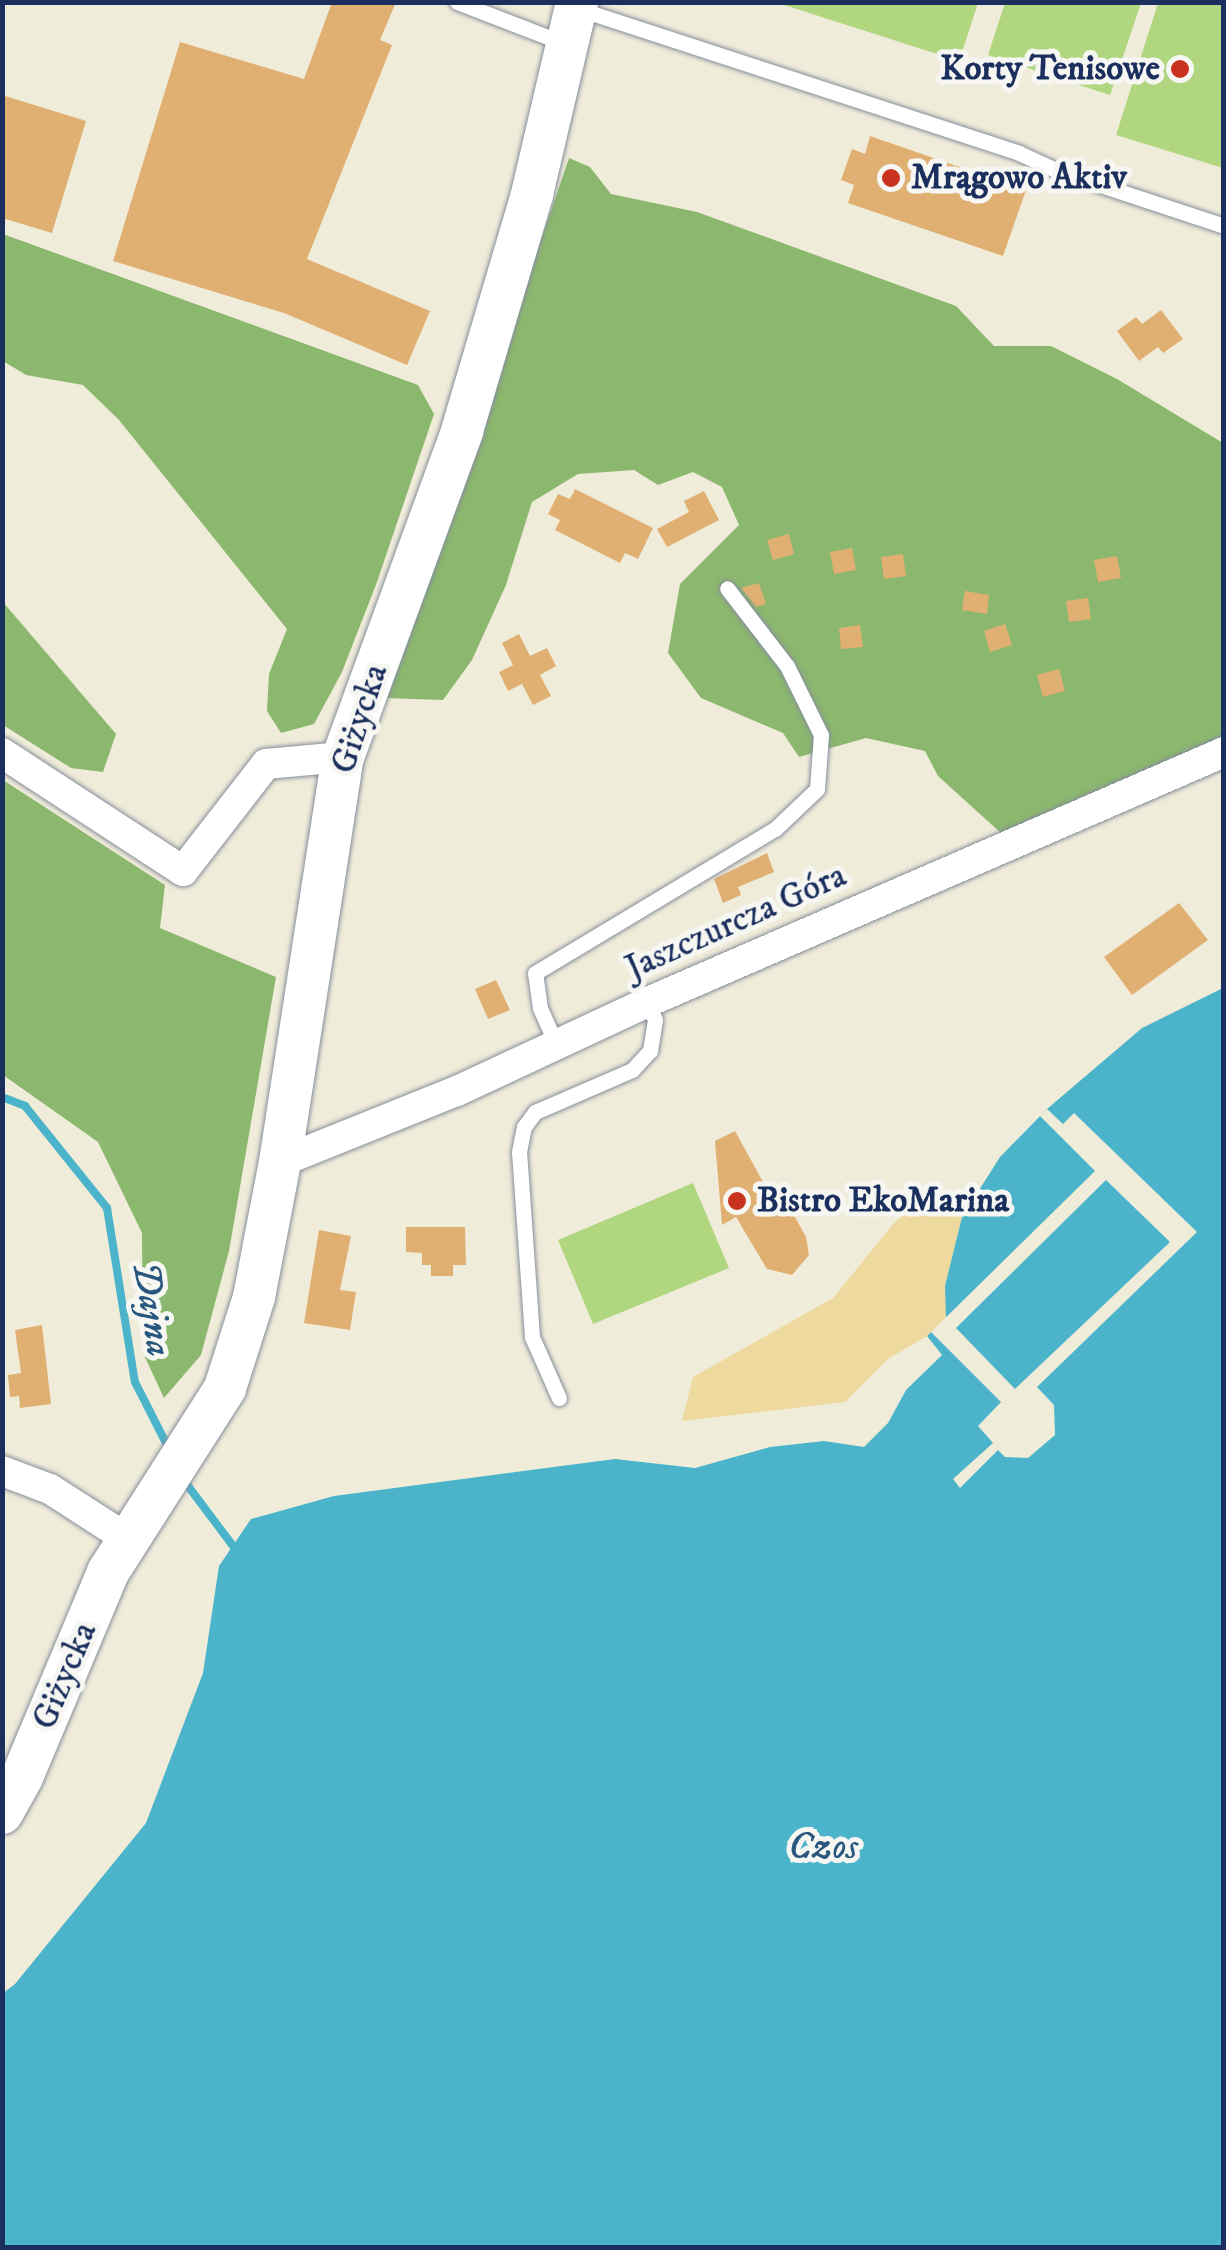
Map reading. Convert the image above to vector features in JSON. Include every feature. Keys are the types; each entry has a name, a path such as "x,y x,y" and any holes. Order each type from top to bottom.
{"street":[{"name":"Giżycka","path":"2,1813 22,1778 108,1572 225,1388 254,1297 280,1162 342,757 462,431 532,194 573,18"},
{"name":"Jaszczurcza Góra","path":"280,1162 457,1091 648,1002 1224,752"},
{"path":"2,753 184,871 266,764 342,757"},
{"path":"2,1471 50,1489 129,1540"}],"lane":[{"path":"458,2 573,18 983,141 1224,226"},
{"path":"556,1044 540,1008 536,973 775,829 817,789 821,735 788,666 728,588"},
{"path":"559,1398 532,1337 520,1152 524,1127 536,1112 632,1070 650,1050 655,1020 648,1002"}],"green space":[{"path":"778,3 978,3 959,61"},
{"path":"1005,3 1141,3 1110,95 988,55"},
{"name":"Korty Tenisowe","path":"1158,3 1223,3 1223,168 1116,135"},
{"path":"569,158 590,167 611,194 697,212 956,306 994,346 1051,346 1117,379 1223,443 1223,738 1002,834 938,776 925,751 866,738 799,757 783,733 701,698 668,653 680,584 739,525 722,487 693,472 658,485 634,470 578,474 532,502 506,585 472,660 443,700 385,698"},
{"path":"3,234 418,385 434,414 377,582 342,672 314,724 281,733 267,711 269,674 287,629 119,420 83,385 26,375 3,361"},
{"path":"2,601 116,734 103,772 71,768 3,725"},
{"path":"3,780 165,885 160,928 276,977 229,1251 201,1355 164,1398 143,1353 142,1233 98,1142 3,1075"},
{"path":"693,1183 729,1268 593,1324 558,1240"}],"sand":[{"path":"937,1188 962,1217 945,1286 946,1318 927,1336 888,1359 845,1402 682,1421 693,1377 833,1298 894,1223"}],"water":[{"name":"Czos","path":"1223,988 1223,2247 3,2247 2,1994 15,1984 146,1823 203,1673 219,1566 251,1519 334,1496 615,1459 695,1468 770,1447 824,1441 864,1447 888,1423 906,1390 942,1355 927,1336 946,1318 945,1286 962,1217 1000,1157 1047,1109 1142,1028"}],"pier":[{"path":"1047,1109 1063,1124 1074,1113 1197,1232 1037,1387 1054,1405 1055,1435 1028,1458 1005,1457 998,1450 960,1488 953,1479 993,1443 978,1426 1001,1402 931,1332 1095,1171 1040,1116","holes":["1106,1180 1170,1242 1015,1389 956,1328"]}],"building":[{"path":"332,2 396,2 380,40 392,45 307,259 430,311 407,365 284,313 113,261 180,42 304,79"},
{"path":"2,95 86,121 52,233 2,218"},
{"path":"870,136 1026,190 1003,256 848,203 854,185 841,180 852,149 865,154"},
{"path":"1161,310 1183,339 1163,353 1158,347 1139,361 1117,331 1136,317 1142,324"},
{"path":"575,489 653,528 638,559 625,553 620,563 555,530 560,520 548,514 558,494 570,499"},
{"path":"704,491 719,520 667,547 657,529 689,512 684,501"},
{"path":"789,534 794,554 773,560 767,540"},
{"path":"852,548 856,570 834,574 830,552"},
{"path":"903,554 906,576 884,579 881,557"},
{"path":"1117,556 1121,578 1098,582 1094,560"},
{"path":"759,583 766,604 756,607 741,588"},
{"path":"965,591 989,595 987,614 962,610"},
{"path":"1088,598 1091,619 1069,622 1066,601"},
{"path":"1005,624 1012,645 990,652 984,631"},
{"path":"860,625 863,647 841,649 839,628"},
{"path":"519,634 530,656 547,648 556,666 540,675 551,696 533,705 522,684 508,691 499,672 513,665 502,643"},
{"path":"1059,669 1065,691 1043,697 1037,675"},
{"path":"767,853 774,872 738,887 741,895 723,903 714,879"},
{"path":"1179,903 1208,940 1132,995 1104,957"},
{"path":"496,980 510,1010 488,1019 475,989"},
{"path":"735,1131 780,1213 790,1208 806,1237 809,1255 792,1275 767,1269 736,1217 722,1225 715,1141"},
{"path":"406,1227 465,1227 466,1265 453,1265 453,1276 431,1276 431,1265 422,1265 422,1253 406,1252"},
{"path":"319,1230 351,1236 340,1290 356,1292 350,1330 304,1323"},
{"path":"42,1325 51,1404 20,1408 19,1396 10,1397 8,1375 21,1373 15,1330"}],"waterway":[{"name":"Dajna","path":"2,1097 25,1106 107,1208 135,1382 170,1451"},
{"name":"Dajna","path":"185,1482 233,1546"}],"place":[{"name":"Korty Tenisowe","path":"1180,69"},
{"name":"Mrągowo Aktiv","path":"891,178"},
{"name":"Bistro EkoMarina","path":"737,1201"}]}
